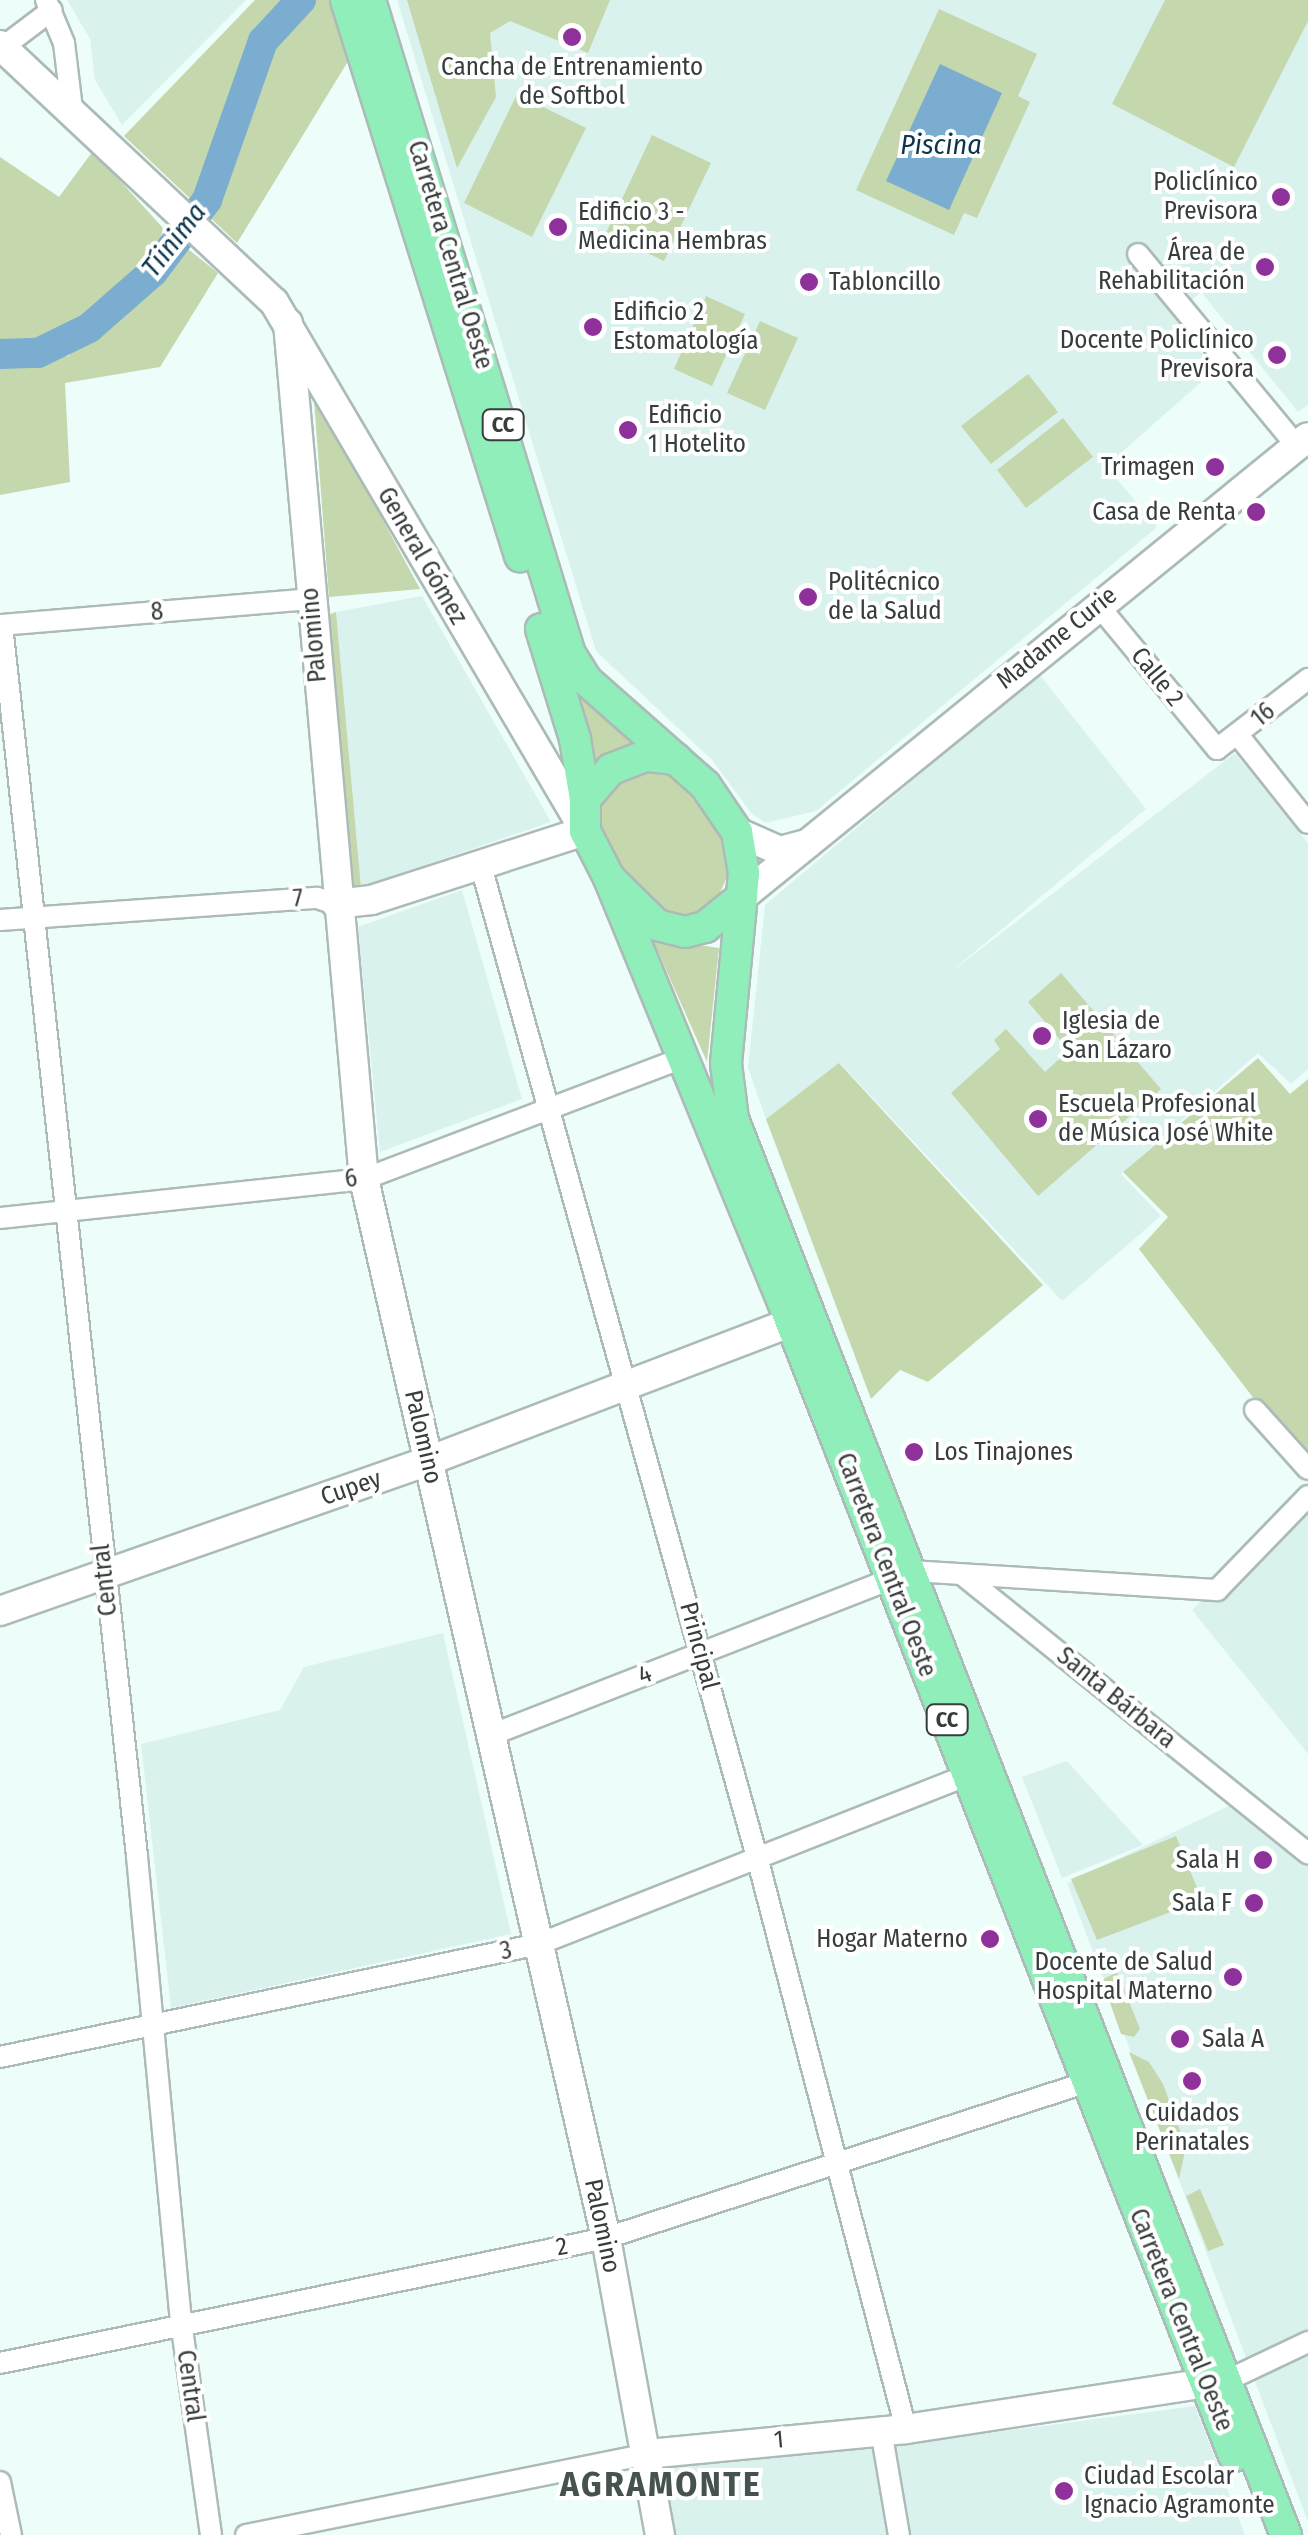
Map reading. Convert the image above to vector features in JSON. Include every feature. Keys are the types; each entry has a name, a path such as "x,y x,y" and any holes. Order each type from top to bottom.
{"main road":[{"name":"Carretera Central Oeste","path":"346,0 376,58 570,654 586,680 676,759"},
{"name":"Carretera Central Oeste","path":"370,0 376,58 575,738 585,799"},
{"path":"585,799 626,759 676,759"},
{"name":"CC","path":"676,759 705,785 737,832 742,897"},
{"name":"CC","path":"585,799 585,831 608,878 638,912 685,932"},
{"name":"Carretera Central Oeste","path":"608,878 682,1058 801,1319 1218,2382 1286,2535"},
{"name":"Carretera Central Oeste","path":"742,897 727,1090 801,1319"},
{"path":"685,932 705,927 742,897"},
{"path":"685,932 736,942"},
{"name":"Carretera Central Oeste","path":"1218,2382 1264,2535"}],"street":[{"path":"49,5 72,109 1,46 49,5"},
{"name":"General Gómez","path":"72,109 256,282 288,322 585,831"},
{"path":"1138,254 1302,441"},
{"name":"Palomino","path":"288,322 336,904 364,1179 606,2238 660,2535"},
{"name":"Madame Curie","path":"742,897 1302,441"},
{"name":"8","path":"2,625 312,599"},
{"name":"Calle 2","path":"1098,605 1217,749"},
{"name":"Central","path":"2,625 137,1856 148,2028 180,2322 211,2535"},
{"name":"16","path":"1217,749 1308,678"},
{"path":"1238,735 1308,823"},
{"name":"7","path":"0,920 317,898 336,904 372,900 585,831"},
{"path":"737,832 780,851 808,843"},
{"name":"Principal","path":"481,866 546,1108 628,1387 839,2166 894,2430 899,2535"},
{"name":"6","path":"0,1218 364,1179 682,1058"},
{"name":"Cupey","path":"0,1611 428,1461 801,1319"},
{"path":"1256,1410 1308,1469"},
{"path":"901,1575 1217,1590 1308,1496"},
{"name":"4","path":"491,1736 901,1575"},
{"name":"Santa Bárbara","path":"964,1576 1308,1854"},
{"name":"3","path":"0,2056 538,1944 979,1771"},
{"name":"2","path":"0,2363 180,2322 606,2238 839,2166 1099,2078"},
{"name":"1","path":"246,2535 647,2454 894,2430 1218,2382 1308,2342"},
{"path":"0,2482 12,2535"}],"shaded area":[{"path":"67,0 246,0 122,125 95,80 90,39"},
{"path":"397,0 1308,0 1308,405 1298,412 1201,292 1176,315 1214,371 1106,466 1157,527 816,811 766,823 752,814 712,760 596,651"},
{"path":"422,596 551,822 361,887 336,612"},
{"path":"1039,674 1146,809 947,975 1235,753 1308,843 1308,1069 1291,1084 1258,1053 1121,1174 1161,1216 1062,1301 840,1063 766,1119 748,1068 765,905"},
{"path":"462,890 522,1099 380,1152 358,927"},
{"path":"1308,1499 1308,1754 1192,1610"},
{"path":"443,1633 511,1934 171,2008 141,1744 280,1710 304,1667"},
{"path":"1067,1761 1143,1845 1062,1878 1022,1777"},
{"path":"1235,1803 1308,1864 1308,2522 1067,1883"},
{"name":"Ciudad Escolar Ignacio Agramonte","path":"1195,2406 1245,2535 909,2535 891,2446"},
{"path":"881,2430 899,2535 660,2535 647,2454"}],"green space":[{"path":"255,0 331,0 350,58 237,243 124,136"},
{"path":"407,0 610,0 588,53 510,21 490,33 496,97 457,168"},
{"path":"1165,0 1308,0 1308,21 1234,167 1112,104"},
{"path":"939,9 1037,54 1018,96 1030,102 977,218 964,213 954,235 856,190"},
{"path":"517,94 586,128 532,237 464,203"},
{"path":"652,135 711,163 664,261 606,233"},
{"path":"93,151 163,228 153,272 56,344 0,356 0,157 59,197"},
{"path":"183,245 218,273 160,367 65,383 70,482 0,495 0,362 68,356 139,296"},
{"path":"706,296 745,314 712,386 674,369"},
{"path":"760,321 798,338 765,410 727,393"},
{"path":"1028,374 1058,412 991,464 961,426"},
{"path":"313,388 371,498 420,589 329,597"},
{"path":"1063,418 1093,457 1026,508 997,470"},
{"path":"336,612 361,887 346,890 321,617"},
{"path":"572,687 634,742 593,769"},
{"path":"661,767 690,786 722,833 731,868 716,902 686,918 668,918 641,902 596,828 607,782"},
{"path":"652,938 719,948 707,1062"},
{"path":"1061,973 1161,1089 1038,1196 951,1093 1000,1049 994,1040 1006,1029 1045,1072 1069,1050 1028,1002"},
{"path":"1258,1058 1290,1094 1308,1079 1308,1469 1139,1249 1168,1217 1123,1172"},
{"path":"839,1063 1043,1285 928,1382 900,1370 871,1399 766,1119"},
{"path":"1176,1836 1202,1900 1097,1940 1071,1879"},
{"path":"1117,1972 1140,2029 1134,2037 1121,2034 1102,1980"},
{"path":"1129,2052 1149,2062 1163,2084 1186,2147 1179,2179"},
{"path":"1200,2189 1224,2245 1208,2251 1186,2196"}],"water":[{"name":"Piscina","path":"940,64 1002,93 949,210 886,181"}],"waterway":[{"name":"Tíinima","path":"0,354 38,353 89,328 153,272 207,200 263,41 301,0"}],"place":[{"name":"Cancha de Entrenamiento de Softbol","path":"572,37"},
{"name":"Policlínico Previsora","path":"1281,197"},
{"name":"Edificio 3 - Medicina Hembras","path":"558,227"},
{"name":"Área de Rehabilitación","path":"1265,267"},
{"name":"Tabloncillo","path":"809,282"},
{"name":"Edificio 2 Estomatología","path":"593,327"},
{"name":"Docente Policlínico Previsora","path":"1277,355"},
{"name":"Edificio 1 Hotelito","path":"628,430"},
{"name":"Trimagen","path":"1215,467"},
{"name":"Casa de Renta","path":"1256,512"},
{"name":"Politécnico de la Salud","path":"808,597"},
{"name":"Iglesia de San Lázaro","path":"1042,1036"},
{"name":"Escuela Profesional de Música José White","path":"1038,1119"},
{"name":"Los Tinajones","path":"914,1452"},
{"name":"Sala H","path":"1263,1860"},
{"name":"Sala F","path":"1254,1903"},
{"name":"Hogar Materno","path":"990,1939"},
{"name":"Docente de Salud Hospital Materno","path":"1233,1977"},
{"name":"Sala A","path":"1180,2039"},
{"name":"Cuidados Perinatales","path":"1192,2081"},
{"name":"Ciudad Escolar Ignacio Agramonte","path":"1064,2491"}],"district":[{"name":"AGRAMONTE","path":"661,2484"}]}
